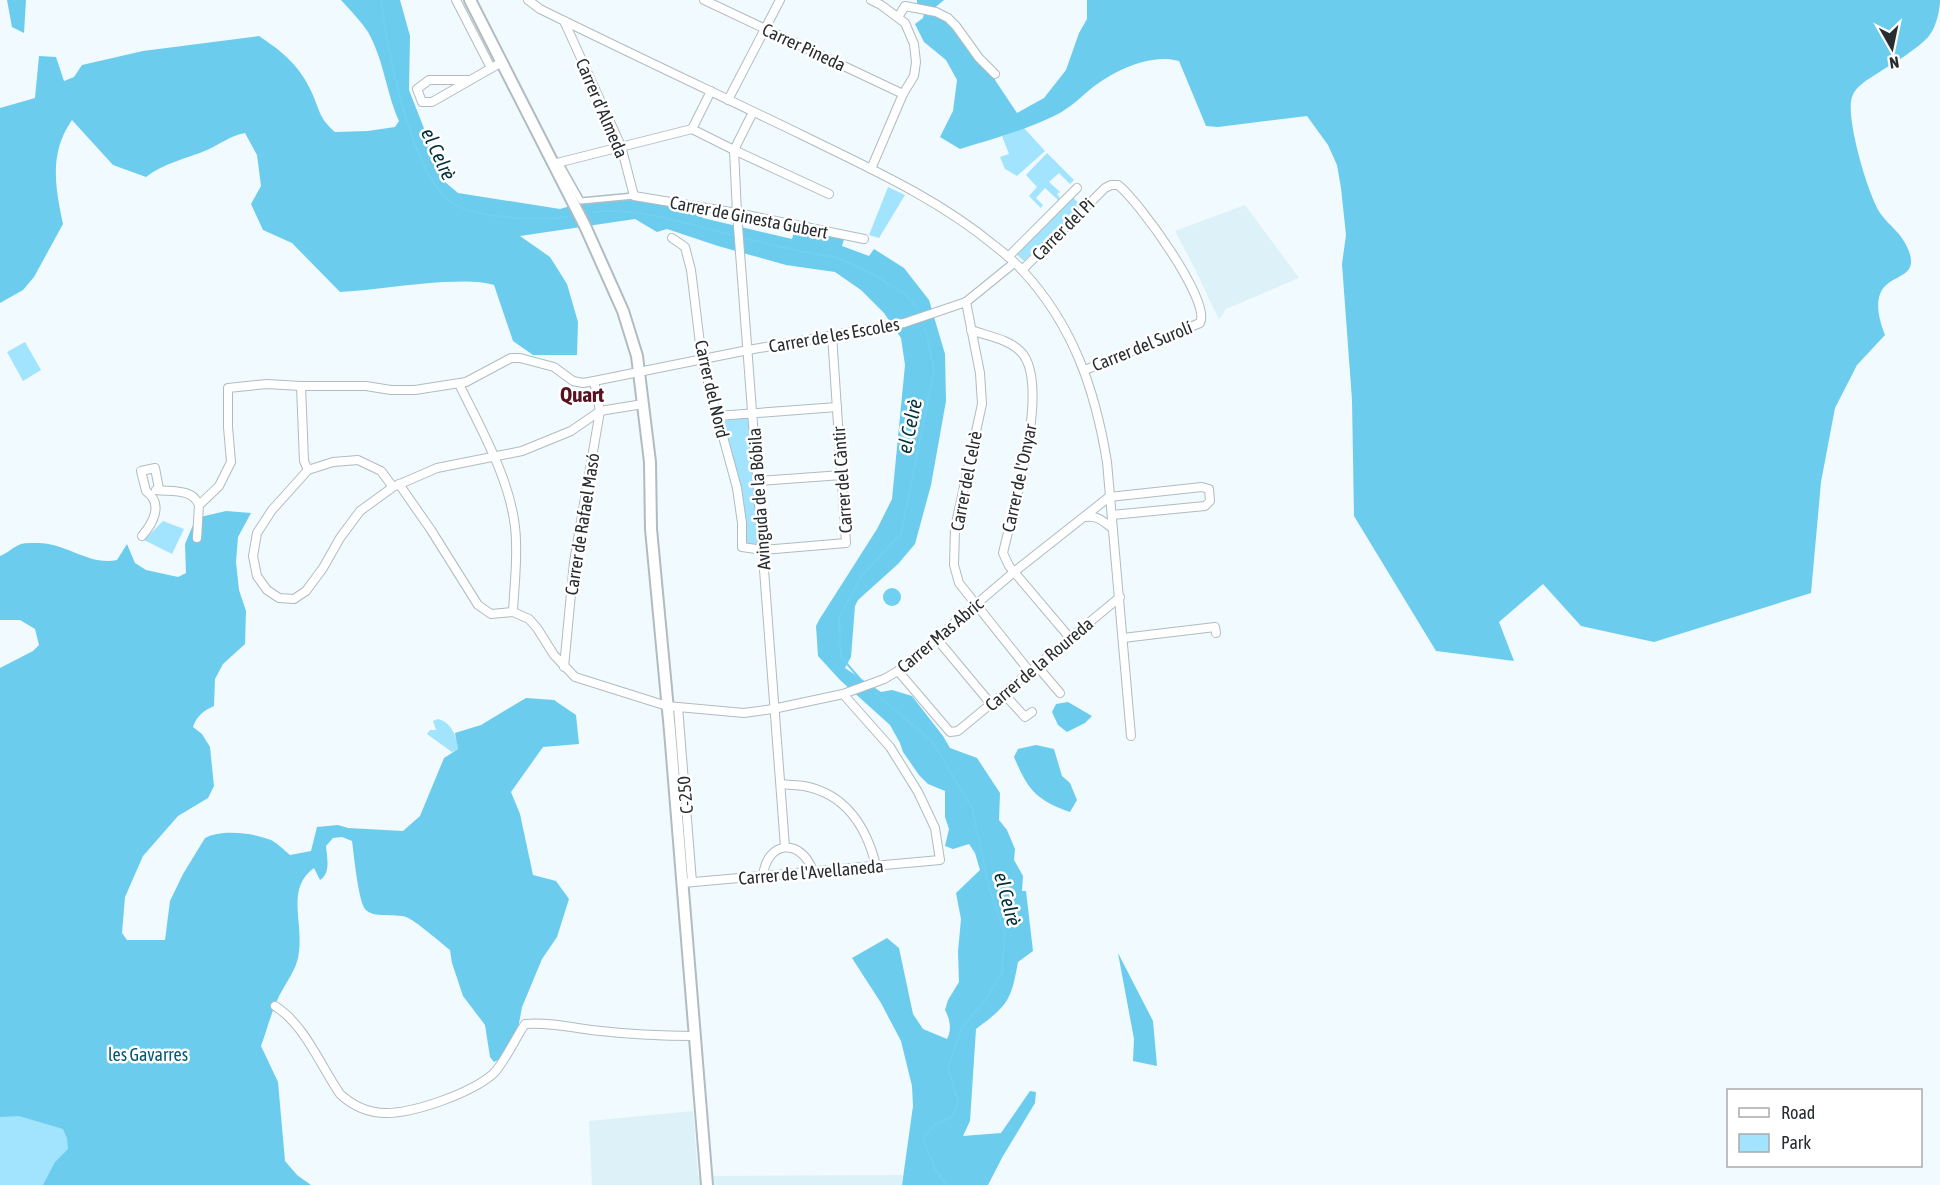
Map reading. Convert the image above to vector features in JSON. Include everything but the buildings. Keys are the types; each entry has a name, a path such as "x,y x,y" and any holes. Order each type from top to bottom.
{"main road":[{"name":"C-250","path":"470,0 556,163 623,311 637,356 650,462 651,529 673,706 688,883 695,1036 708,1185"}],"street":[{"path":"456,0 491,68"},
{"path":"528,0 564,21 918,193 971,226 1022,270 1050,306 1073,343 1100,421 1107,462 1131,736"},
{"name":"Carrer Pineda","path":"704,0 715,2 765,29 903,94"},
{"path":"728,100 780,0"},
{"path":"871,0 881,4 898,17 909,30 914,44 916,62 914,76 903,94 871,169"},
{"path":"898,17 905,6 936,12 948,18 979,58 995,74"},
{"name":"Carrer d'Almeda","path":"564,21 621,146 634,196"},
{"path":"469,80 429,80 417,89 422,102 432,102 502,62"},
{"path":"692,129 711,91"},
{"path":"734,150 753,112"},
{"path":"634,196 580,201 556,163 692,129 829,194"},
{"name":"Avinguda de la Bóbila","path":"734,150 773,709 785,848"},
{"name":"Carrer del Pi","path":"1022,270 1105,189 1111,185 1118,185 1153,226 1193,290 1202,312 1203,318 1200,323"},
{"name":"Carrer del Pi","path":"1011,260 1077,188"},
{"name":"Carrer de Ginesta Gubert","path":"634,196 737,213 864,239"},
{"name":"Carrer del Nord","path":"672,238 685,247 691,270 702,360 737,488 742,523 742,548 763,550"},
{"name":"Carrer de les Escoles","path":"199,506 219,486 231,462 228,388 267,384 366,386 391,390 415,390 459,384 511,358 520,358 554,368 573,381 583,383 748,350 904,323 966,302 1011,260"},
{"name":"Carrer del Celrè","path":"966,302 980,373 982,404 955,528 954,565 959,583 1030,672"},
{"name":"Carrer del Surolí","path":"1084,370 1200,323"},
{"name":"Carrer de l'Onyar","path":"971,330 1008,343 1022,352 1026,360 1034,399 1031,430 1003,553 1009,566 1070,638"},
{"name":"Carrer del Càntir","path":"763,550 846,543 832,335"},
{"name":"Carrer de Rafael Masó","path":"564,667 574,562 600,411 594,381"},
{"path":"459,384 495,456 510,501 516,541 513,612"},
{"path":"301,386 304,461 308,470"},
{"path":"564,667 529,620 513,612 491,614 478,605 430,530 396,485 381,471 358,460 333,462 308,470 272,510 257,533 253,555 257,576 267,590 279,598 294,599 306,591 360,511 396,485 437,468 522,451 571,431 600,411 643,404"},
{"path":"717,416 837,407"},
{"path":"142,536 152,525 156,515 155,506 151,495 146,491 141,471 155,468 159,489"},
{"path":"758,481 842,475"},
{"path":"1109,497 1202,487 1209,489 1210,501 1205,506 1112,515"},
{"path":"146,491 159,489 192,495 199,506 197,538"},
{"name":"Carrer Mas Abric","path":"564,667 575,677 673,706 744,713 843,694 884,679 898,671 1014,572 1109,497"},
{"path":"1083,517 1093,516 1101,519 1112,528"},
{"name":"Carrer de la Roureda","path":"898,671 950,732 958,731 1120,597"},
{"path":"1123,638 1215,627 1216,633"},
{"path":"936,638 991,704"},
{"path":"1037,666 1060,693"},
{"name":"Carrer de l'Avellaneda","path":"688,883 940,860 934,828 918,792 890,747 843,694"},
{"path":"1004,694 1025,717 1032,712"},
{"path":"781,784 805,786 822,792 845,807 864,829 876,866"},
{"path":"763,876 765,864 770,856 776,850 785,848 793,848 803,854 813,871"},
{"path":"274,1006 289,1017 340,1094 363,1109 386,1113 433,1104 476,1087 495,1072 525,1024 538,1023 594,1030 695,1036"}],"shaded area":[{"path":"1245,205 1299,278 1226,309 1219,320 1175,231"},
{"path":"888,588 896,588 901,593 899,604 888,606 883,601 883,593"},
{"path":"693,1111 698,1176 902,1175 902,1185 592,1185 589,1121"}],"green space":[{"path":"7,0 26,0 24,33 12,27"},
{"path":"341,0 400,0 410,36 409,90 445,182 458,193 560,209 584,202 630,200 688,207 703,218 792,239 795,228 844,239 842,246 869,256 874,249 904,268 929,300 945,354 946,401 931,485 915,544 898,564 858,600 855,606 851,657 845,668 881,692 892,690 912,696 950,748 977,758 1000,793 999,820 1007,830 1015,849 1014,860 1023,876 1022,891 1026,891 1033,951 1018,962 1013,986 1002,1008 976,1029 970,1121 963,1136 1001,1133 1030,1091 1036,1092 1035,1103 988,1185 902,1185 913,1106 912,1086 901,1041 881,1003 852,958 887,938 899,948 913,1014 923,1029 947,1039 950,1024 945,1010 959,982 958,952 961,919 956,893 980,870 975,853 969,844 953,849 945,846 949,829 945,817 945,791 928,784 919,775 903,752 890,725 840,680 818,656 816,626 877,529 892,499 905,365 901,338 884,313 861,290 835,272 786,265 667,229 657,232 635,219 520,236 550,257 567,284 578,322 577,355 533,355 513,341 494,285 488,283 443,282 340,292 292,243 263,230 251,204 261,186 257,155 245,133 167,165 146,177 113,165 72,120 65,132 57,157 56,183 63,224 34,277 23,290 0,303 0,108 35,98 39,56 56,57 64,81 74,77 82,65 143,51 259,36 296,67 307,83 323,118 335,132 395,127 399,121 373,43 368,32"},
{"path":"917,0 944,0 932,10 948,18 995,74 995,80 1017,113 1044,98 1066,70 1079,33 1087,19 1087,0 1940,0 1937,19 1929,36 1907,55 1863,83 1852,97 1855,138 1870,190 1880,213 1905,243 1911,258 1911,265 1904,274 1882,290 1878,307 1885,335 1857,365 1835,408 1821,482 1811,593 1654,642 1581,626 1543,584 1499,622 1514,661 1436,651 1354,516 1352,400 1342,264 1346,235 1341,188 1337,165 1328,145 1307,116 1218,127 1206,126 1179,61 1157,59 1145,61 1112,75 1056,115 1009,134 960,149 940,137 953,111 957,80 946,60 924,42 915,24 923,18 925,10 917,8"},
{"path":"1024,128 1045,151 1017,176 1005,169 1000,157 1009,154 1002,136"},
{"path":"1047,153 1074,180 1070,184 1059,173 1049,182 1060,192 1057,194 1060,198 1058,200 1045,188 1036,198 1043,205 1041,208 1029,196 1037,187 1026,175"},
{"path":"888,187 905,195 879,238 869,235"},
{"path":"1072,196 1080,205 1024,261 1016,254"},
{"path":"25,342 41,370 23,381 7,352"},
{"path":"749,417 759,545 746,544 745,523 722,421"},
{"name":"les Gavarres","path":"226,511 251,513 238,537 236,562 239,590 246,611 245,644 223,664 215,679 214,706 201,714 193,727 202,734 210,747 214,786 208,798 178,816 143,856 125,897 122,933 127,940 165,940 170,901 205,838 212,835 238,833 264,838 273,841 290,855 311,851 317,827 338,825 348,828 403,831 420,816 444,758 458,749 455,733 481,725 526,698 554,700 576,715 579,744 543,747 511,792 520,814 533,875 556,881 569,899 557,937 542,959 522,1007 518,1029 500,1059 494,1062 490,1057 485,1025 463,996 450,950 406,917 373,914 365,909 358,887 352,841 342,837 333,838 326,846 328,865 326,873 320,880 314,868 305,876 300,885 298,906 300,940 297,961 276,1002 261,1046 278,1082 285,1161 297,1175 311,1185 43,1185 55,1162 68,1149 63,1129 19,1116 0,1117 0,668 33,651 39,645 35,629 20,620 0,620 0,556 21,544 46,543 96,560 117,560 127,544 135,563 146,570 178,577 186,573 185,544 196,518"},
{"path":"163,521 184,529 172,554 144,540"},
{"path":"1068,702 1092,716 1085,723 1067,732 1058,725 1052,712 1056,704"},
{"path":"438,719 452,730 458,749 452,752 427,734 430,730 436,730 433,721"},
{"path":"1036,745 1054,749 1062,776 1070,783 1077,800 1070,812 1041,798 1024,778 1014,757 1018,749"},
{"path":"1118,953 1153,1021 1157,1066 1133,1061 1134,1039"},
{"path":"0,1093 166,1185 0,1185"}],"waterway":[{"name":"el Celrè","path":"381,0 389,49 413,141 425,168 439,189 454,204 478,213 525,218 567,217"},
{"name":"el Celrè","path":"594,212 646,214 732,235"},
{"name":"el Celrè","path":"744,238 838,258 876,276 906,295 918,309"},
{"name":"el Celrè","path":"861,680 841,657 839,618 862,575 901,534 934,370 925,328"},
{"name":"el Celrè","path":"875,693 932,741 972,808 990,891 1005,933 1002,973 986,999 962,1028 948,1067 958,1102 952,1117 934,1125 923,1139 936,1171 947,1185"}],"district":[{"name":"Quart","path":"582,394"}]}
